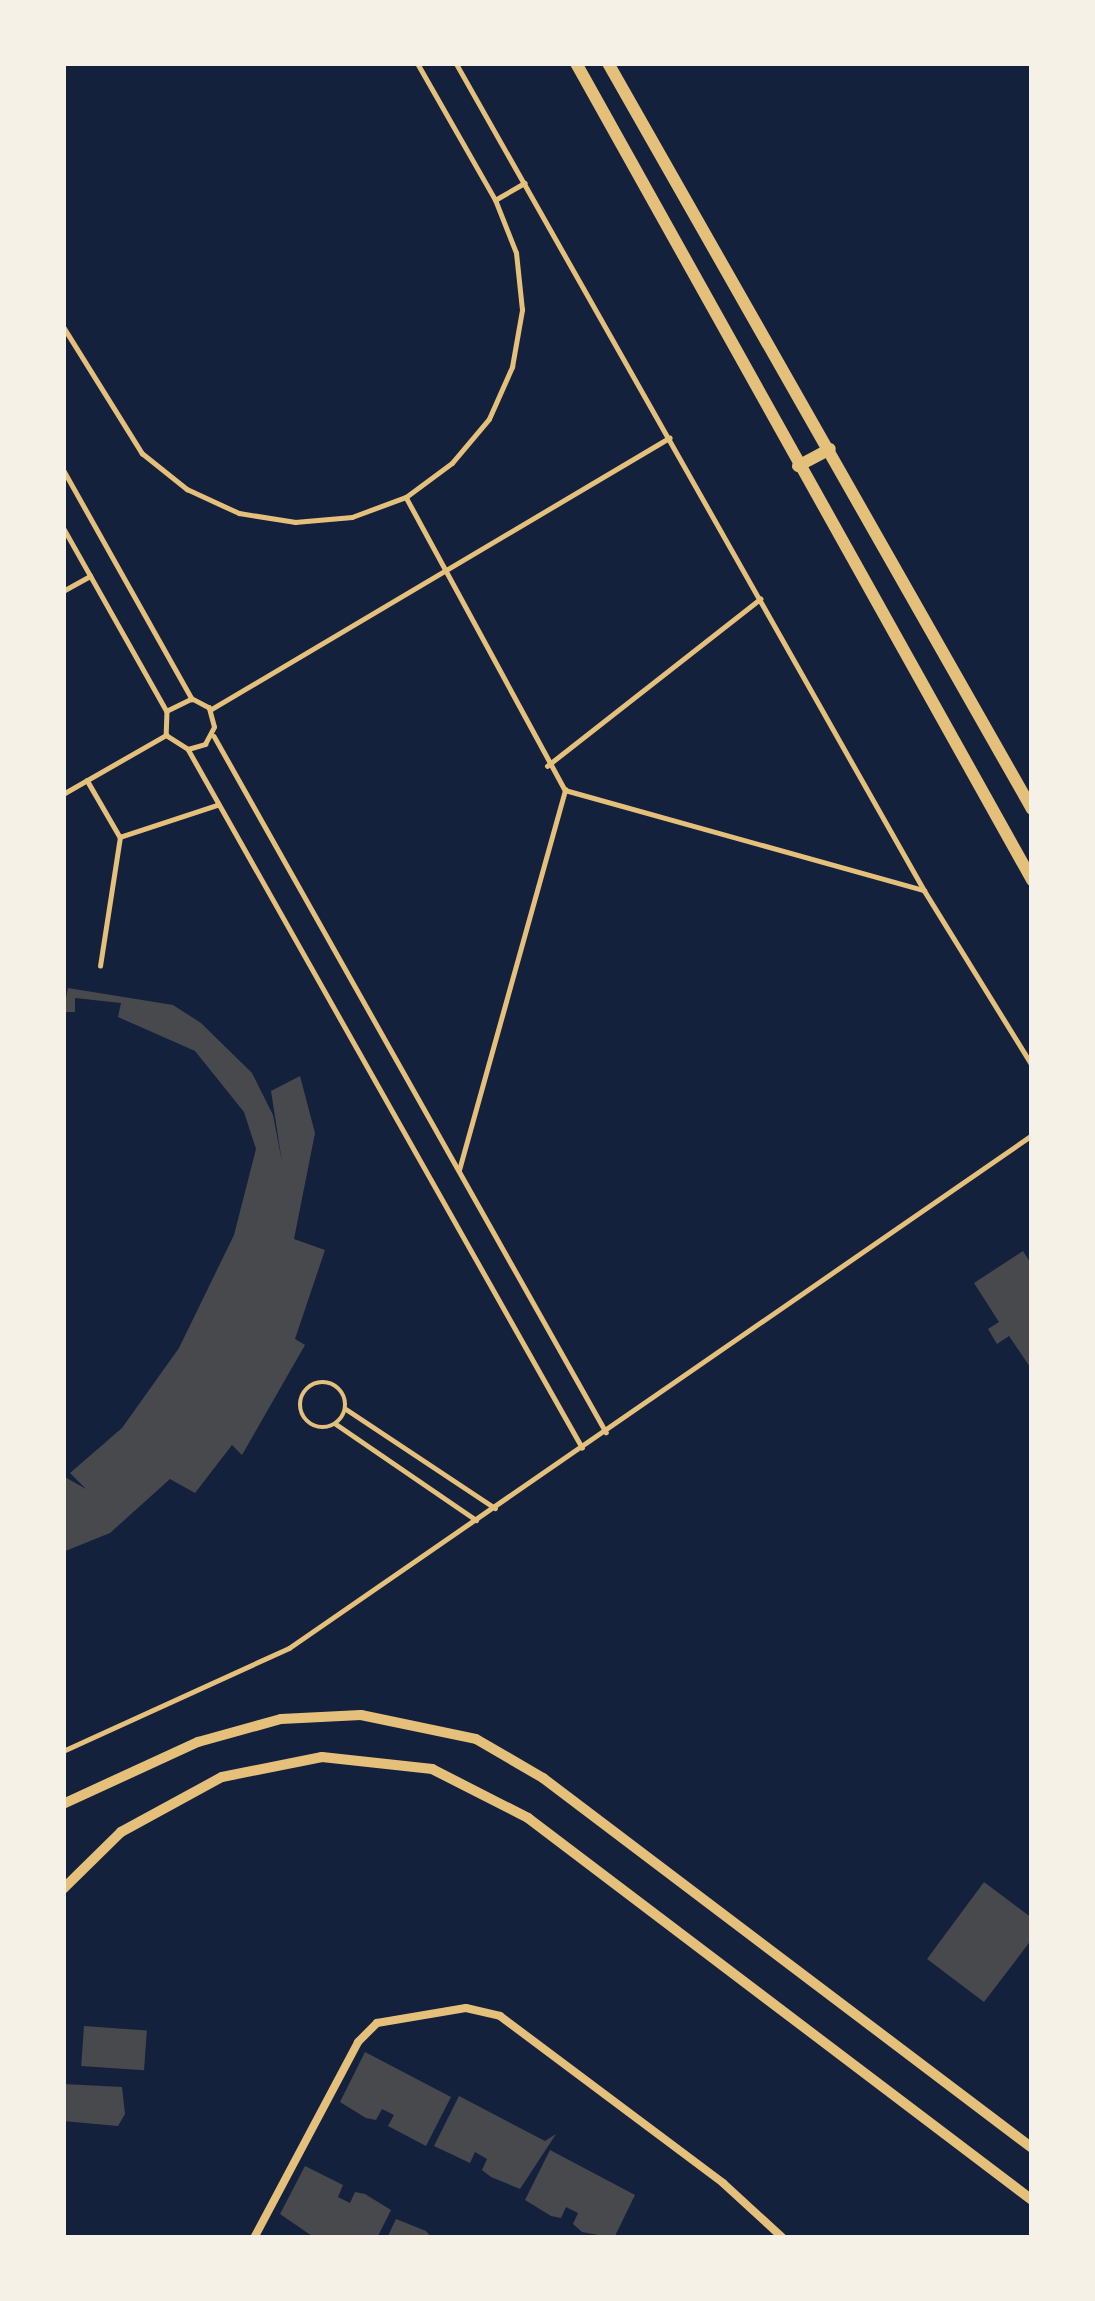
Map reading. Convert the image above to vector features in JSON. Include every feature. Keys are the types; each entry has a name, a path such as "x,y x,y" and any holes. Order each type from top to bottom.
{"main road":[{"path":"576,63 1032,880"},
{"path":"608,63 1032,808"},
{"path":"798,466 830,448"}],"street":[{"path":"63,1804 198,1742 281,1719 361,1715 476,1739 543,1778 1032,2148"},
{"path":"63,1889 121,1832 222,1777 322,1757 431,1768 528,1818 1032,2200"},
{"path":"254,2238 358,2042 377,2023 466,2008 500,2016 723,2183 783,2238"}],"lane":[{"path":"63,326 142,453 187,489 239,513 296,523 352,517 406,497 452,464 489,419 512,367 522,310 516,254 495,200 418,63"},
{"path":"456,63 924,890 1032,1065"},
{"path":"495,200 524,183"},
{"path":"210,710 669,439"},
{"path":"63,469 192,698 210,710 213,734 606,1432"},
{"path":"406,497 449,568 547,766 565,790 924,890"},
{"path":"63,527 167,711 166,735"},
{"path":"63,591 90,576"},
{"path":"547,766 760,599"},
{"path":"167,711 192,698"},
{"path":"188,749 213,734"},
{"path":"166,735 188,749 582,1448"},
{"path":"63,794 166,735"},
{"path":"87,780 120,837 100,966"},
{"path":"459,1170 565,790"},
{"path":"120,837 219,804"},
{"path":"63,1751 289,1648 1032,1136"},
{"path":"346,1409 336,1424 319,1428 304,1418 303,1393 318,1382 336,1386 346,1409 495,1508"},
{"path":"336,1424 476,1520"}],"building":[{"path":"68,988 173,1005 201,1023 252,1073 273,1115 282,1162 271,1091 300,1076 315,1133 294,1239 325,1250 295,1339 305,1345 242,1455 232,1445 195,1493 170,1479 110,1533 63,1552 63,1476 86,1489 70,1473 122,1428 179,1348 234,1235 256,1149 244,1112 195,1051 118,1017 121,1003 75,998 75,1012 63,1012"},
{"path":"1023,1251 1032,1265 1032,1370 1009,1336 997,1344 988,1329 999,1322 974,1283"},
{"path":"984,1882 1032,1918 1032,1939 984,2002 927,1959"},
{"path":"84,2026 147,2030 144,2070 81,2066"},
{"path":"365,2052 451,2097 426,2146 388,2126 394,2115 382,2109 376,2120 366,2118 340,2102"},
{"path":"63,2084 122,2087 125,2114 118,2126 63,2121"},
{"path":"459,2096 545,2141 556,2134 520,2189 482,2170 487,2159 475,2152 470,2163 434,2146"},
{"path":"550,2150 635,2195 614,2238 582,2232 573,2224 578,2213 566,2207 561,2218 525,2200"},
{"path":"305,2166 343,2185 338,2197 350,2203 355,2192 365,2194 391,2210 377,2238 315,2238 280,2214"},
{"path":"396,2219 426,2231 432,2238 387,2238"}]}
